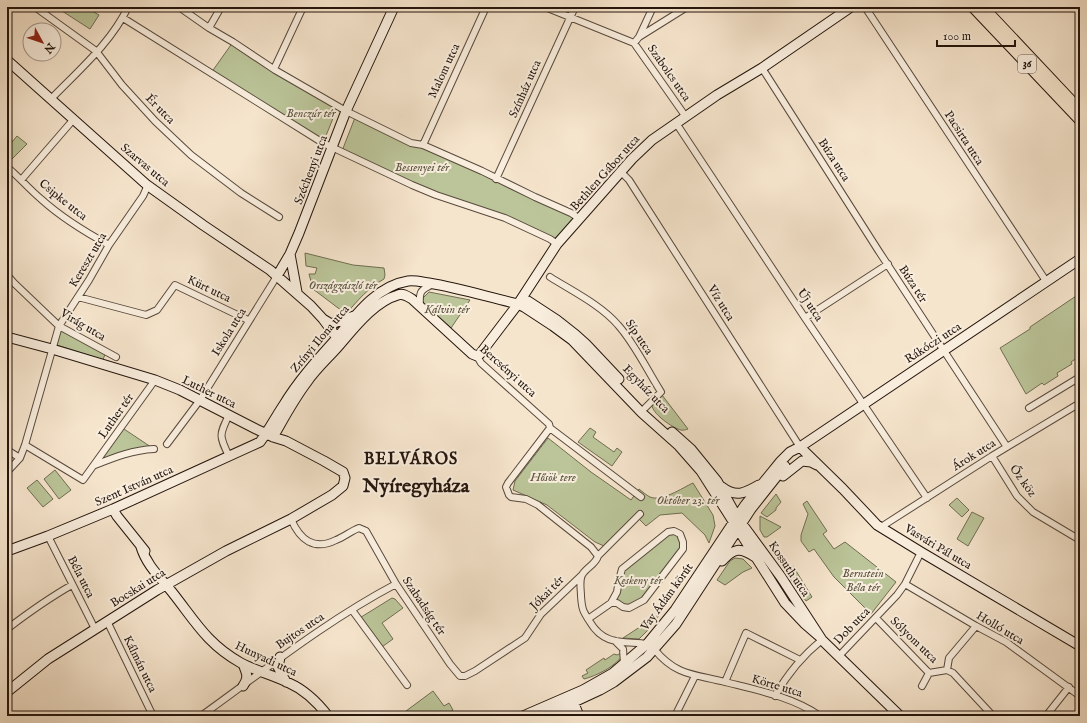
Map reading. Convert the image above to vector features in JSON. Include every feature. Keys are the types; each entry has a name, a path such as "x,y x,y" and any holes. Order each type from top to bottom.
{"main road":[{"name":"36","path":"973,7 1080,120"},
{"name":"36","path":"983,7 1080,110"}],"street":[{"name":"Ér utca","path":"35,7 96,51 126,90 155,121 191,155 241,193 279,216"},
{"path":"51,99 96,51 123,18 128,7"},
{"path":"179,7 274,69 346,111 411,143 423,145 482,171 496,179 571,213 580,219"},
{"path":"209,28 221,7"},
{"path":"274,69 302,7"},
{"name":"Széchenyi utca","path":"277,276 290,254 333,148 346,111 394,7"},
{"name":"Malom utca","path":"423,145 486,7"},
{"name":"Szabolcs utca","path":"544,7 634,43 686,117"},
{"name":"Színház utca","path":"496,179 575,7"},
{"path":"634,43 639,37 653,7"},
{"path":"639,37 687,7"},
{"name":"Bethlen Gábor utca","path":"477,356 484,351 518,304 557,244 621,172 652,140 717,95 762,68 851,7"},
{"name":"Pacsirta utca","path":"865,7 1046,281"},
{"path":"123,18 333,148 436,195 505,218 550,239 557,244"},
{"name":"Szarvas utca","path":"7,60 148,185 203,225 255,259 277,276"},
{"name":"Búza utca","path":"762,68 888,264"},
{"path":"22,179 73,120"},
{"name":"Új utca","path":"676,123 805,318 927,498"},
{"name":"Csipke utca","path":"7,167 22,179 41,199 76,227 108,245"},
{"name":"Víz utca","path":"621,172 627,177 633,186 800,447"},
{"name":"Kereszt utca","path":"20,458 59,326 78,297 108,245 143,196 148,185"},
{"path":"290,254 297,292"},
{"name":"Rákóczi utca","path":"738,524 790,452 800,447 945,351 1080,259"},
{"name":"Búza tér","path":"805,318 888,264 1007,447"},
{"name":"Virág utca","path":"7,274 14,283 59,326 116,357"},
{"path":"277,276 297,292 323,319 339,340 368,314 398,294 406,295 420,306"},
{"name":"Iskola utca","path":"200,400 248,320 277,276"},
{"name":"Síp utca","path":"550,277 592,303 618,324 661,392 645,408"},
{"name":"Zrínyi Ilona utca","path":"270,436 355,316 376,296 394,284 409,280 433,284"},
{"path":"420,306 420,294 424,289 433,284"},
{"name":"Egyház utca","path":"433,284 518,304 572,340 642,412 679,446 701,471 738,524"},
{"name":"Kürt utca","path":"78,297 146,315 157,310 175,285 248,320"},
{"name":"Egyház utca","path":"518,304 528,301 557,320 586,344 645,408 690,449 717,481 738,524"},
{"name":"Bercsényi utca","path":"420,306 472,354 477,356 481,363 549,424 550,428"},
{"path":"323,319 331,324 355,316"},
{"name":"Luther utca","path":"7,337 155,380 200,400 270,436 286,441 338,468 343,472 346,478"},
{"path":"1029,408 1080,377"},
{"name":"Luther tér","path":"25,445 83,480 155,380"},
{"path":"167,444 200,400"},
{"name":"Árok utca","path":"881,527 992,456 1080,403"},
{"path":"1072,408 1080,412"},
{"path":"229,415 221,434 223,444 229,456"},
{"path":"640,514 598,556 591,547 544,509 526,499 511,497 507,493 506,487 550,428 641,497"},
{"name":"Szent István utca","path":"7,551 113,509 260,442 270,436"},
{"name":"Vasvári Pál utca","path":"800,447 881,527 1080,646"},
{"name":"Luther tér","path":"95,465 124,453 154,448"},
{"path":"7,450 20,458 7,472"},
{"name":"Őz köz","path":"992,456 1017,496 1033,512 1080,540"},
{"path":"717,481 728,491 737,494 764,487 772,489 786,473 802,461 811,462 824,470"},
{"name":"Bocskai utca","path":"7,692 48,659 107,621 226,551 291,519 337,491 343,486 346,478"},
{"name":"Hunyadi utca","path":"113,509 141,547 144,557 158,578 166,585 205,636 223,652 243,664 286,682 306,694 315,701 328,716"},
{"name":"Szabadság tér","path":"291,519 300,534 308,542 314,545 328,544 359,528 366,531 396,584 460,676 465,676 475,671"},
{"name":"Kossuth utca","path":"738,524 756,558 785,604 900,716"},
{"name":"Kossuth utca","path":"738,524 780,577 820,638"},
{"name":"Vay Ádám körút","path":"546,715 654,646 676,624 738,524"},
{"name":"Vay Ádám körút","path":"523,716 572,698 600,690 643,661 654,646 668,620 738,524"},
{"path":"588,618 611,603 617,592 622,569 668,532 680,534 683,542 683,549 644,600 629,608 623,607 617,603 611,603"},
{"name":"Béla utca","path":"48,536 95,629"},
{"path":"696,594 707,585 722,561 733,551 740,550 748,552 756,558"},
{"name":"Dob utca","path":"839,656 897,595 905,584 921,552"},
{"name":"Jókai tér","path":"475,671 524,638 541,614 595,562 598,556"},
{"name":"Jókai tér","path":"582,575 582,610 595,631 605,638 614,641 654,646"},
{"name":"Bujtos utca","path":"200,716 243,686 302,641 396,584"},
{"name":"Holló utca","path":"905,584 1006,642 1080,696"},
{"path":"7,629 53,596 72,585"},
{"path":"568,589 573,587 578,589 581,593"},
{"path":"352,610 407,685"},
{"name":"Sólyom utca","path":"876,618 929,673 947,670 952,673 993,716"},
{"name":"Kálmán utca","path":"107,621 153,716"},
{"path":"947,670 948,658 976,626"},
{"path":"725,682 746,633 800,660"},
{"path":"775,696 787,675 820,638"},
{"path":"614,641 623,649 624,664"},
{"name":"Körte utca","path":"654,646 672,667 683,673 725,682 798,702 820,716"},
{"path":"280,657 278,664 279,670 286,682"},
{"path":"243,664 247,676 247,681 243,686"},
{"path":"922,686 929,673"},
{"path":"675,716 695,676"},
{"path":"1046,716 1069,687"},
{"path":"572,698 579,716"},
{"path":"546,715 568,712 572,716"}],"green space":[{"path":"65,7 85,7 99,15 90,29 62,11"},
{"name":"Benczúr tér","path":"233,42 338,106 323,143 211,73"},
{"name":"Bessenyei tér","path":"356,115 411,143 423,145 576,216 553,241 505,218 436,195 342,151"},
{"path":"17,136 27,144 10,161 7,159 7,148"},
{"name":"Országzászló tér","path":"305,253 353,265 384,268 384,279 368,290 346,314 313,289 309,274 315,274 317,268 306,266"},
{"name":"Kálvin tér","path":"429,292 470,300 451,328 422,302 423,298"},
{"path":"1079,294 1080,356 1071,362 1072,364 1057,373 1058,376 1044,385 1042,383 1026,394 1000,348 1030,329 1030,327"},
{"path":"59,326 106,351 103,360 54,344"},
{"path":"662,395 688,429 679,430 662,419 655,412 652,405"},
{"path":"121,427 154,449 95,465"},
{"path":"590,428 596,432 593,437 614,452 617,448 622,452 612,466 578,442"},
{"name":"Hősök tere","path":"548,438 591,472 631,500 639,489 650,497 660,498 672,494 693,483 713,515 715,526 709,543 705,535 682,513 660,515 646,526 636,516 604,546 595,542 547,505 513,490 515,481"},
{"path":"55,470 71,490 59,499 44,479"},
{"path":"37,480 53,499 43,507 27,488"},
{"path":"776,494 781,502 776,510 767,517 761,513"},
{"path":"957,498 969,510 962,517 949,505"},
{"name":"Bernstein Béla tér","path":"807,501 827,531 823,534 834,549 845,542 896,582 871,614 834,577 814,549 809,552 801,541 801,535 808,514 803,504"},
{"path":"972,512 984,518 968,546 957,539"},
{"path":"760,516 781,527 767,537 764,537 760,530"},
{"name":"Keskeny tér","path":"668,533 680,535 682,549 643,599 629,607 616,600 623,570"},
{"path":"735,558 743,559 752,568 743,572 725,585 717,580 730,561"},
{"path":"793,566 812,597 806,601 785,571"},
{"path":"392,598 395,599 403,608 382,623 393,639 379,649 358,619"},
{"path":"661,613 639,639 623,638"},
{"path":"614,654 623,654 616,663 594,676 584,679 582,676 588,673 586,670 604,658 605,660"},
{"path":"433,691 444,706 449,703 453,710 444,716 403,716 402,714"}],"district":[{"name":"BELVÁROS","path":"411,460"},
{"name":"Nyíregyháza","path":"416,486"}],"park label":[{"name":"Október 23. tér","path":"688,500"}]}
